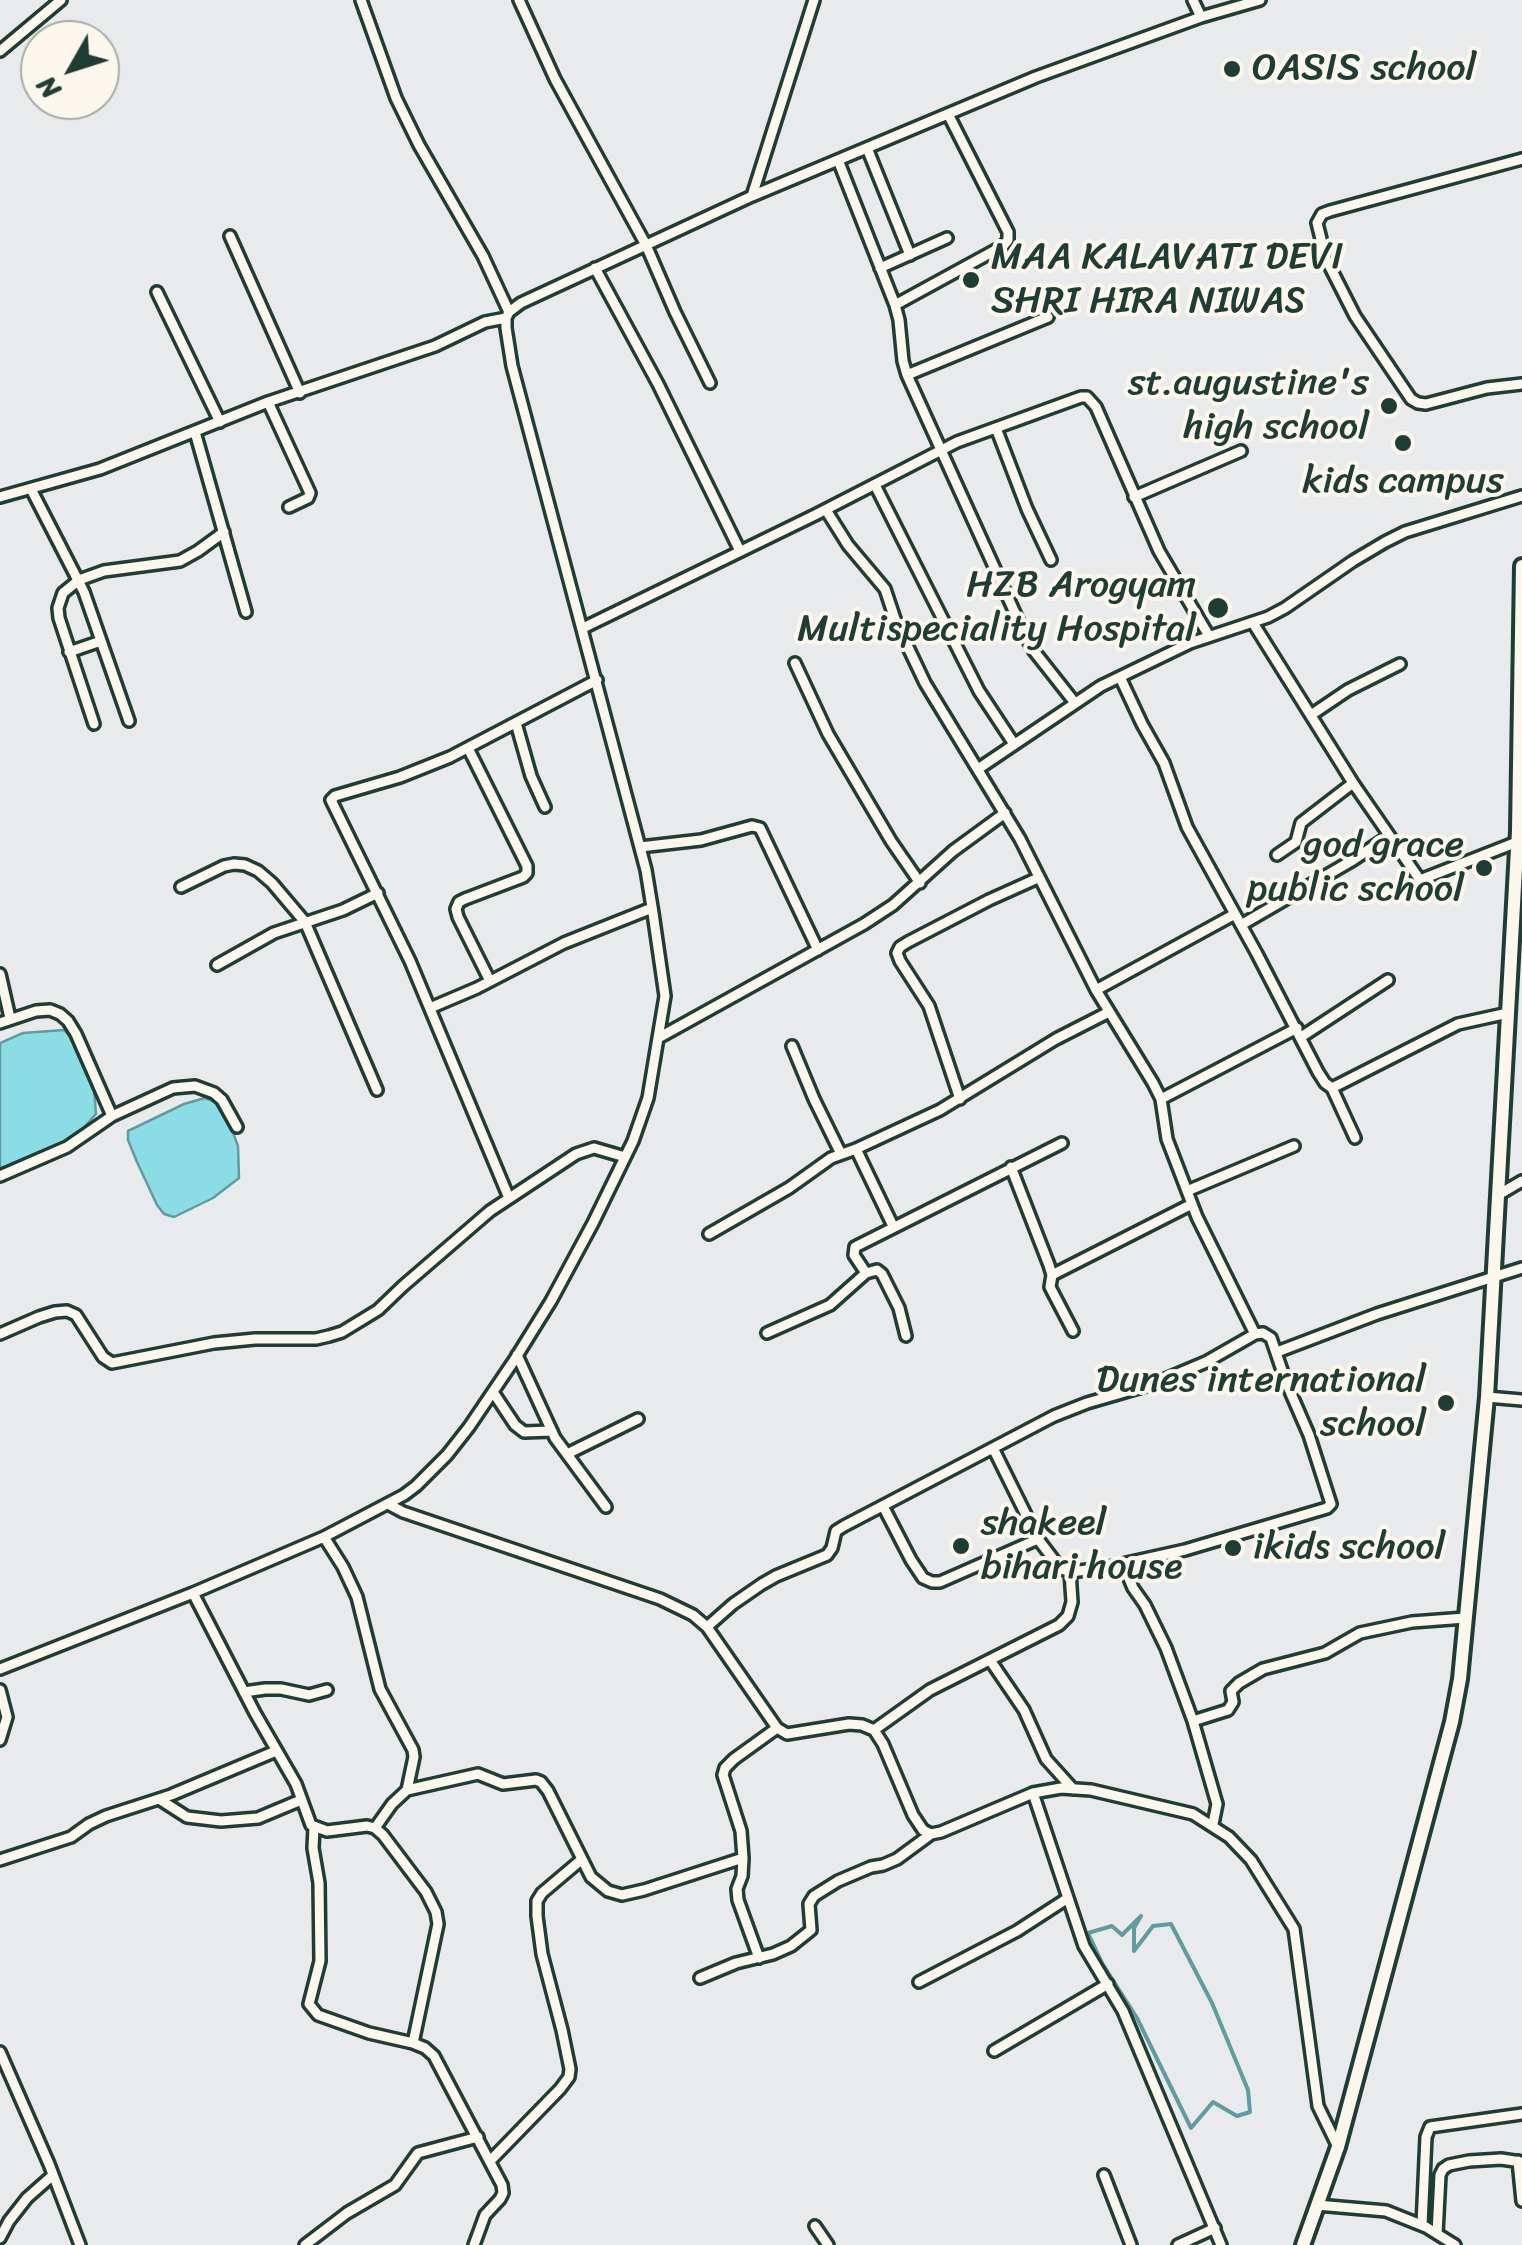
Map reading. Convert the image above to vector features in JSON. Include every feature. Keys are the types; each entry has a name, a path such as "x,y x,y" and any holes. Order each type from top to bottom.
{"main road":[{"path":"1304,2245 1338,2146 1452,1722 1460,1679 1487,1397 1508,1013 1516,968 1522,566"}],"street":[{"path":"0,50 60,0"},
{"path":"0,1669 193,1594 324,1537 416,1486 470,1427 551,1301 625,1158 648,1098 665,996 652,908 597,680 512,366 507,315 482,256 396,98 361,0"},
{"path":"519,0 555,79 646,245 710,382"},
{"path":"752,196 814,0"},
{"path":"1193,0 1202,18"},
{"path":"0,497 100,469 268,402 435,346 752,196 1036,77 1260,0"},
{"path":"895,305 1008,240 1008,232 948,114"},
{"path":"867,148 910,255"},
{"path":"1522,159 1330,211 1322,214 1317,223 1326,259 1354,316 1412,399 1426,404 1487,388 1522,384"},
{"path":"838,160 895,305 907,375 1024,635 1074,703"},
{"path":"230,236 300,392"},
{"path":"880,268 947,238"},
{"path":"595,268 658,384 740,551"},
{"path":"157,292 220,422"},
{"path":"907,375 1048,317"},
{"path":"583,628 942,450 1087,397 1096,407 1159,551 1209,636"},
{"path":"268,402 310,493 308,498 289,507"},
{"path":"996,428 1026,509 1052,560"},
{"path":"195,432 246,612"},
{"path":"1134,497 1241,450"},
{"path":"875,485 979,691 1014,744"},
{"path":"31,489 78,580 129,721"},
{"path":"978,769 1074,703 1120,677 1209,636 1253,623 1285,608 1353,560 1406,532 1522,496"},
{"path":"826,510 848,545 885,589 913,660 942,714 1005,814 1096,990 1161,1098 1166,1139 1219,1264 1255,1334"},
{"path":"94,724 58,608 63,593 78,580 104,571 180,560 224,532"},
{"path":"1253,623 1420,880 1517,842"},
{"path":"70,652 101,641"},
{"path":"795,663 828,734 920,882"},
{"path":"1311,715 1348,690 1400,664"},
{"path":"1120,677 1164,763 1187,827 1318,1072 1332,1088 1355,1138"},
{"path":"509,1198 430,1008 332,800 334,796 400,777 468,748 597,680"},
{"path":"516,723 531,776 545,806"},
{"path":"468,748 527,866 523,876 465,899 456,909 490,981"},
{"path":"1278,855 1296,842 1302,823 1354,783"},
{"path":"660,1036 879,914 1005,814"},
{"path":"640,847 701,840 752,826 760,828 818,950"},
{"path":"1242,925 1388,836"},
{"path":"181,887 224,866 245,865 272,884 305,922 377,1090"},
{"path":"960,1099 929,1006 897,953 908,942 1038,878"},
{"path":"218,965 274,933 343,910 378,892"},
{"path":"430,1008 576,938 652,908"},
{"path":"1096,990 1236,914"},
{"path":"0,974 5,1021 50,1010 68,1021 112,1116"},
{"path":"1161,1098 1299,1032 1388,980"},
{"path":"709,1234 841,1154 926,1118 1056,1038 1109,1012"},
{"path":"1332,1088 1458,1024 1508,1013"},
{"path":"792,1046 841,1154"},
{"path":"0,1176 67,1148 112,1116 173,1088 195,1086 214,1093 237,1127"},
{"path":"866,1274 854,1249 1062,1143"},
{"path":"1187,1191 1294,1146"},
{"path":"0,1334 39,1317 68,1311 76,1315 103,1358 112,1363 214,1343 329,1336 378,1310 509,1198 584,1150 594,1148 625,1158"},
{"path":"856,1150 893,1226"},
{"path":"1011,1167 1052,1276 1050,1287 1072,1332"},
{"path":"1498,1195 1522,1181"},
{"path":"1052,1276 1192,1204"},
{"path":"1276,1352 1377,1314 1522,1268"},
{"path":"767,1333 830,1304 866,1274 877,1270 899,1308 906,1336"},
{"path":"707,1627 762,1584 827,1555 836,1531 883,1506 993,1448 1054,1416 1156,1384 1255,1334 1268,1334 1309,1435 1331,1504 1185,1550 1070,1572 1060,1568 1038,1539 993,1448"},
{"path":"517,1355 552,1431 606,1507"},
{"path":"492,1392 524,1432 552,1431"},
{"path":"1487,1397 1522,1400"},
{"path":"567,1454 638,1418"},
{"path":"388,1504 660,1599 693,1615 707,1627 776,1728 786,1734 849,1724 874,1730 913,1815 922,1830 931,1834"},
{"path":"883,1506 911,1560 923,1578 932,1582 940,1582 1038,1539"},
{"path":"324,1537 357,1597 380,1689 413,1750 407,1790"},
{"path":"1123,1564 1166,1648 1193,1721 1217,1804 1213,1824"},
{"path":"874,1730 930,1690 1059,1626 1068,1616 1072,1602 1070,1572"},
{"path":"193,1594 296,1784 307,1820 314,1828 327,1831 375,1828 419,1882 436,1912 438,1924 413,2043"},
{"path":"1193,1721 1228,1710 1234,1687 1262,1669 1325,1653 1360,1633 1412,1622 1465,1618"},
{"path":"990,1660 1024,1710 1046,1759 1073,1789"},
{"path":"244,1692 265,1688 309,1695 327,1690"},
{"path":"0,1690 7,1717 0,1740"},
{"path":"758,1958 738,1900 744,1858 741,1831 723,1775 734,1759 776,1728"},
{"path":"0,1860 71,1837 106,1816 160,1799 276,1751"},
{"path":"375,1828 407,1790 478,1774 503,1784 542,1782 590,1877 601,1888 622,1895 744,1858"},
{"path":"700,1978 782,1951 808,1934 812,1924 809,1904 838,1880 884,1865 931,1834 1033,1793 1091,1790 1194,1814 1230,1837 1251,1860 1294,1929 1318,2106 1338,2146"},
{"path":"1033,1793 1084,1946 1123,2011 1221,2245"},
{"path":"160,1799 186,1817 221,1821 258,1818 302,1800"},
{"path":"314,1828 320,1960 309,2004 318,2015 413,2043 434,2056 502,2185 503,2193 486,2215 474,2245"},
{"path":"490,2161 569,2076 536,1916 542,1892 582,1860"},
{"path":"919,1982 1017,1931 1068,1898"},
{"path":"994,2051 1108,1984"},
{"path":"0,2052 80,2245"},
{"path":"1422,2225 1426,2138 1430,2127 1522,2114"},
{"path":"305,2245 347,2213 395,2185 418,2153 478,2137"},
{"path":"1438,2234 1440,2175 1449,2164 1501,2159 1520,2162 1522,2201"},
{"path":"0,2238 27,2198 53,2175"},
{"path":"1104,2175 1131,2245"},
{"path":"1317,2205 1386,2211 1422,2225 1455,2245"},
{"path":"816,2226 828,2245"},
{"path":"1178,2245 1215,2228"}],"water":[{"path":"64,1030 71,1036 94,1088 96,1114 69,1140 0,1170 0,1043 23,1033"},
{"path":"205,1098 215,1102 232,1130 238,1146 239,1178 213,1198 174,1217 164,1214 137,1162 128,1131"}],"waterway":[{"path":"1141,1916 1134,1928 1134,1951 1153,1926 1171,1924 1212,2003 1248,2090 1250,2112 1237,2116 1213,2102 1191,2128 1137,2018 1088,1933 1112,1926 1122,1935 1141,1916"}],"place":[{"name":"OASIS school","path":"1232,69"},
{"name":"MAA KALAVATI DEVI SHRI HIRA NIWAS","path":"971,280"},
{"name":"st.augustine's high school","path":"1389,406"},
{"name":"kids campus","path":"1403,443"},
{"name":"HZB Arogyam Multispeciality Hospital","path":"1218,608"},
{"name":"god grace public school","path":"1484,868"},
{"name":"Dunes international school","path":"1446,1403"},
{"name":"shakeel bihari house","path":"961,1546"},
{"name":"ikids school","path":"1233,1548"}]}
